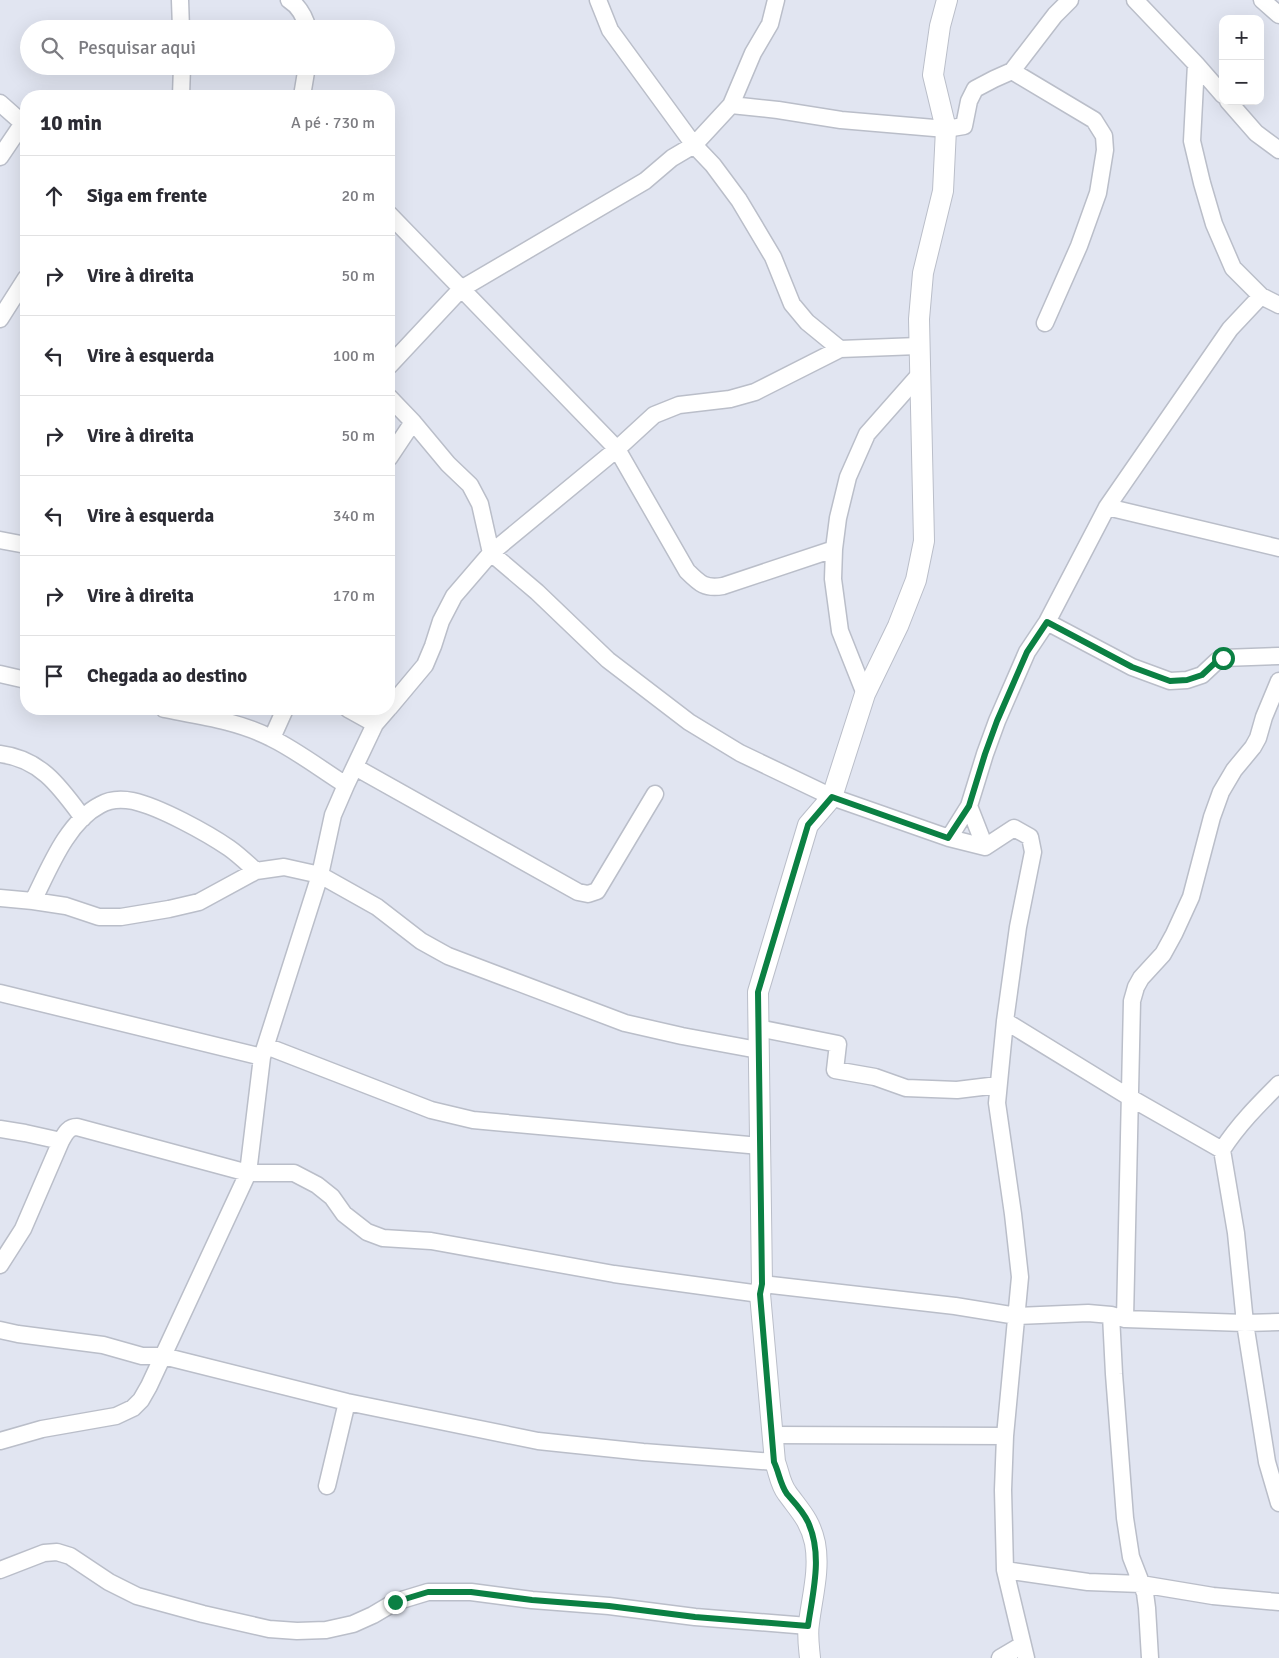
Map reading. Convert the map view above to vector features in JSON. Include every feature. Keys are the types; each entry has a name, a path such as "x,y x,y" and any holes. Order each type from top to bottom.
{"street":[{"path":"180,0 181,20"},
{"path":"289,0 295,4 305,20"},
{"path":"598,0 610,30 694,145 713,165 738,200 773,257 792,304 807,322 840,349"},
{"path":"395,360 461,289 646,181 672,158 694,145 731,105 753,53 770,24 776,0"},
{"path":"810,1658 808,1626 816,1571 815,1543 808,1521 794,1500 787,1494 774,1462 761,1289 758,992 808,825 832,797 865,694 898,626 916,580 924,542 918,346 919,319 923,272 943,191 946,129 933,75 940,26 947,0"},
{"path":"731,105 841,120 946,129 964,126 969,101 975,89 1012,71 1055,15 1070,0"},
{"path":"1135,0 1219,90"},
{"path":"1262,0 1279,15"},
{"path":"1196,64 1192,141 1214,224 1233,268 1261,296 1279,305"},
{"path":"1012,71 1094,120 1104,136 1105,150 1098,193 1079,246 1045,323"},
{"path":"181,90 182,75"},
{"path":"303,90 306,75"},
{"path":"0,103 20,120"},
{"path":"1232,105 1256,133 1279,150"},
{"path":"0,157 20,131"},
{"path":"395,220 617,449 687,571 698,583 712,588 723,586 834,549"},
{"path":"0,319 20,287"},
{"path":"948,838 969,806 997,721 1027,652 1047,622 1107,507 1230,329 1261,296"},
{"path":"395,700 425,665 434,646 441,622 454,596 491,553 617,449 654,415 679,405 730,399 755,392 840,349 918,346"},
{"path":"865,694 840,631 833,579 838,518 848,477 867,434 920,374"},
{"path":"395,403 448,464 470,485 480,504 491,553 537,592 608,660 689,722 740,753 832,797 948,838 986,847 1014,828 1030,837 1033,852 1018,927 1005,1021 997,1103 1020,1277 1005,1436 1003,1490 1005,1570 1024,1652 1000,1658"},
{"path":"395,449 413,422"},
{"path":"1107,507 1279,548"},
{"path":"0,540 20,544"},
{"path":"1047,622 1132,667 1170,681 1187,680 1202,675 1223,658 1279,656"},
{"path":"0,674 20,679"},
{"path":"1150,1658 1147,1608 1131,1557 1126,1518 1114,1374 1129,1098 1132,1000 1136,987 1151,965 1163,954 1174,934 1191,897 1212,817 1221,792 1234,770 1253,748 1279,681"},
{"path":"196,715 222,720 272,738 346,785"},
{"path":"272,738 283,715"},
{"path":"359,715 376,724"},
{"path":"0,1441 42,1429 116,1416 133,1408 145,1393 248,1173 264,1051 320,875 333,816 376,724 383,715"},
{"path":"0,754 36,765 60,786 83,818"},
{"path":"355,767 538,871 578,892 588,894 597,891 654,794"},
{"path":"33,900 60,848 83,818 101,804 118,799 134,801 158,810 204,833 230,849 256,871"},
{"path":"969,806 986,847"},
{"path":"0,898 33,900 66,906 98,917 121,917 199,902 256,871 284,867 320,875 377,907 421,941 448,956 624,1023 758,1050"},
{"path":"0,993 264,1051 431,1110 473,1120 760,1146"},
{"path":"1005,1021 1129,1098 1222,1150"},
{"path":"758,1028 838,1044 835,1070 874,1077 906,1088 957,1090 998,1085"},
{"path":"1279,1084 1240,1124 1222,1150 1236,1234 1245,1323 1267,1462 1279,1503"},
{"path":"0,1265 22,1229 67,1131 72,1127 77,1127 248,1173 294,1174 317,1185 332,1197 344,1214 367,1232 383,1238 431,1241 614,1274 955,1306 1016,1316 1088,1313 1118,1317 1245,1323 1279,1322"},
{"path":"0,1129 61,1142"},
{"path":"0,1330 103,1345 142,1356 163,1356 347,1402 538,1441 643,1452 774,1462"},
{"path":"327,1486 347,1402"},
{"path":"773,1435 1005,1436"},
{"path":"0,1570 44,1553 57,1552 70,1556 110,1582 137,1596 269,1629 297,1632 326,1630 353,1624 395,1602 428,1592 471,1592 695,1617 808,1626"},
{"path":"1005,1570 1088,1582 1141,1584 1213,1596 1279,1602"}],"route":[{"path":"395,1602 428,1592 471,1592 695,1617 808,1626 816,1571 815,1543 808,1521 794,1500 787,1494 774,1462 760,1294 762,1284 758,992 808,825 832,797 948,838 969,806 997,721 1027,652 1047,622 1132,667 1170,681 1187,680 1202,675 1223,658"}]}
